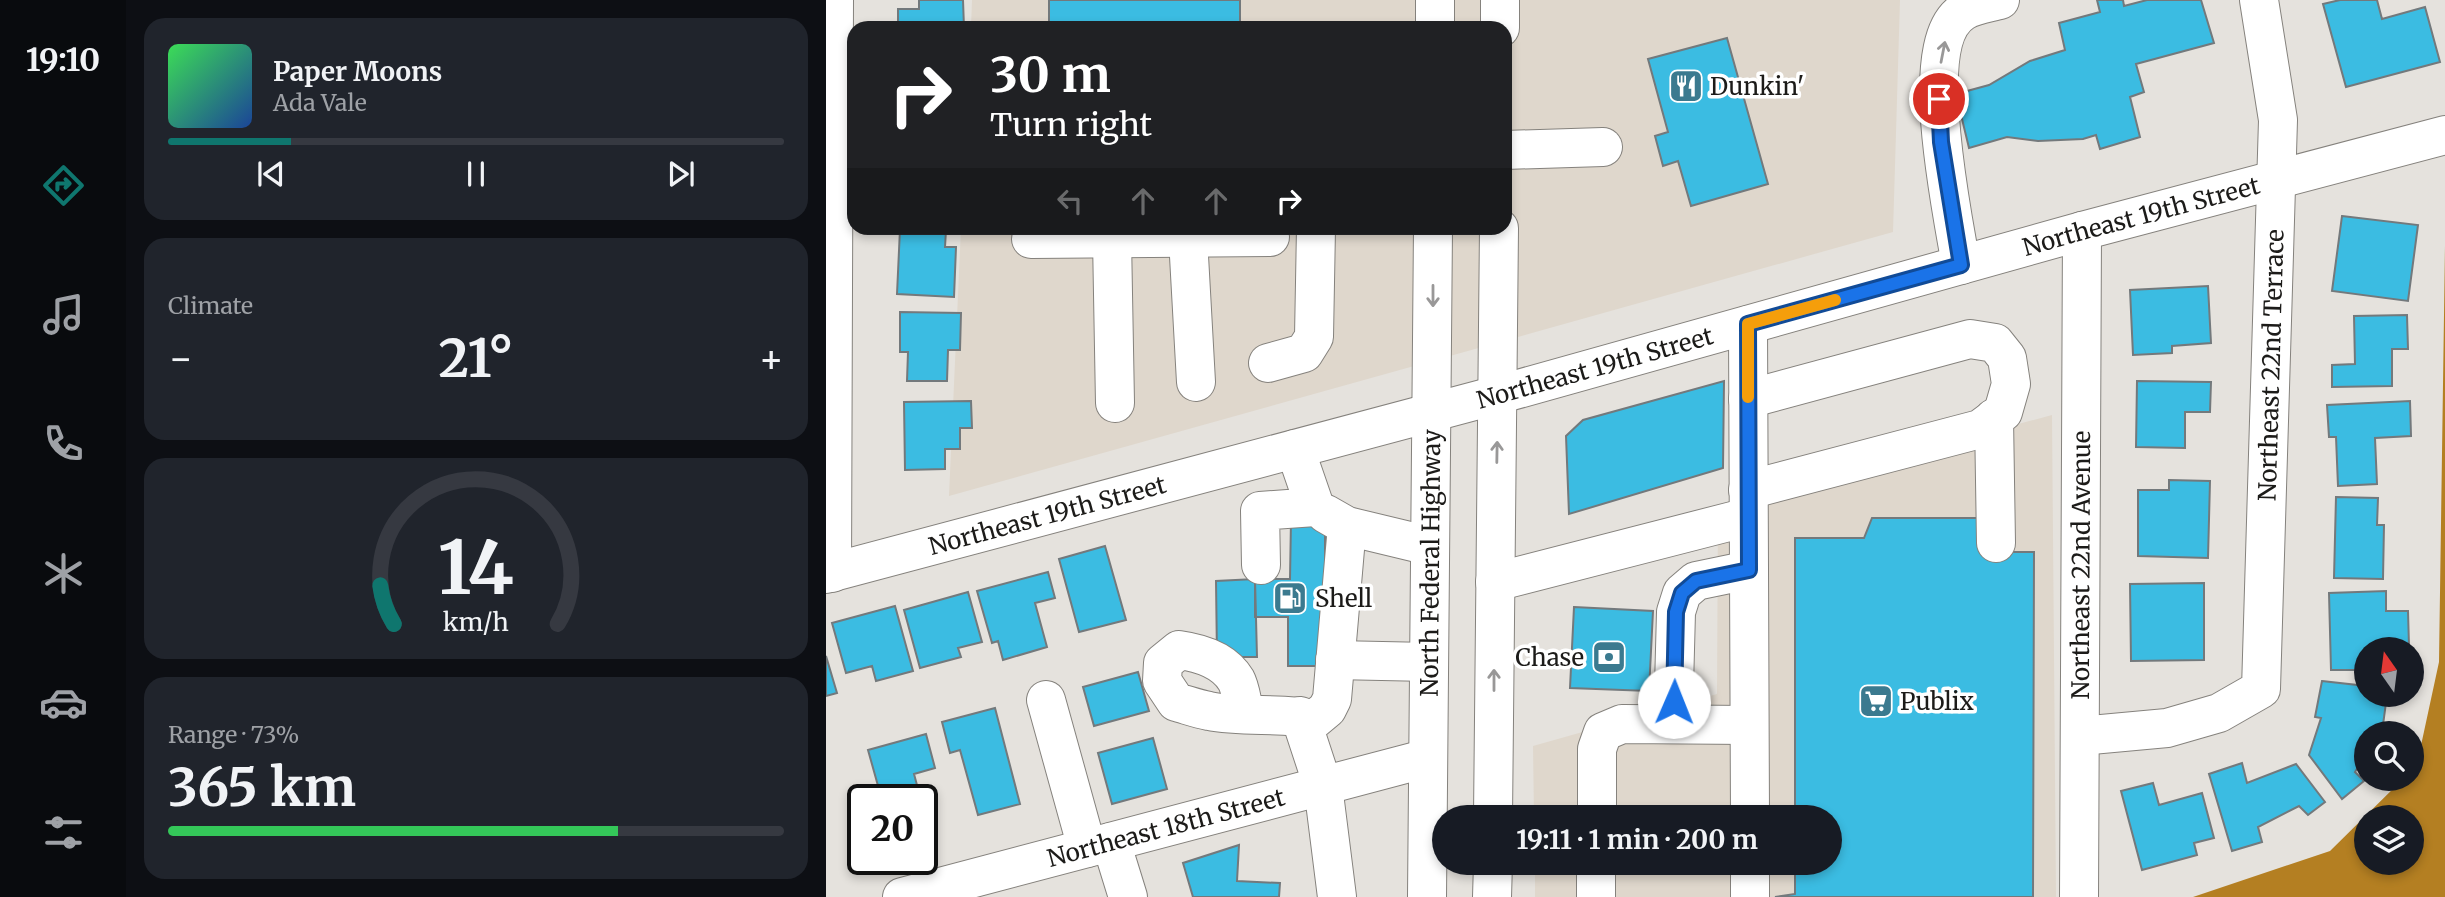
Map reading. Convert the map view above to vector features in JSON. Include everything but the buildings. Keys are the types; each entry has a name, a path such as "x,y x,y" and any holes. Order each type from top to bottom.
{"street":[{"path":"829,574 834,0"},
{"path":"1435,21 1436,0"},
{"path":"1500,0 1500,21"},
{"path":"1961,265 1941,142 1938,77 1947,31 1963,11 2000,0"},
{"name":"Northeast 22nd Terrace","path":"2080,736 2167,728 2219,713 2261,689 2278,120 2259,0"},
{"name":"Northeast 19th Street","path":"829,574 1497,395 1961,265 2445,135"},
{"path":"1512,150 1603,147"},
{"name":"Northeast 22nd Avenue","path":"2079,897 2082,232"},
{"path":"1268,363 1304,353 1314,337 1316,235"},
{"name":"North Federal Highway","path":"1427,897 1433,235"},
{"path":"1493,805 1499,235"},
{"path":"1031,239 1269,237"},
{"path":"1188,238 1196,382"},
{"path":"1112,239 1115,403"},
{"path":"1748,324 1750,805"},
{"path":"1495,582 1980,429 2003,412 2011,384 2007,358 1995,343 1970,339 1748,399"},
{"path":"1994,418 1996,543"},
{"path":"1245,713 1315,719 1327,709 1332,699 1335,660 1331,517 1295,449"},
{"path":"1261,565 1260,512 1331,517 1430,546"},
{"path":"1673,724 1676,612 1682,593 1696,581 1749,570"},
{"path":"1335,660 1429,662"},
{"path":"1046,699 1099,845 1128,897"},
{"path":"1300,716 1323,786 1338,897"},
{"path":"1597,805 1597,749 1603,732 1622,724 1749,725"},
{"name":"Northeast 18th Street","path":"902,897 1006,884 1099,845 1428,758"},
{"path":"1492,897 1493,875"},
{"path":"1596,875 1596,897"},
{"path":"1750,875 1750,897"}],"shaded area":[{"path":"972,0 1900,0 1893,232 949,496 961,235 1512,235 1512,21 971,21"},
{"path":"2445,246 2445,897 2193,897 2330,851 2354,827 2354,875 2424,875 2424,805 2377,805 2391,791 2424,791 2424,732 2439,662"},
{"path":"2052,415 2056,897 1535,897 1535,875 1842,875 1842,805 1534,805 1533,746 1717,694 1718,505"}],"slow traffic":[{"path":"1748,397 1748,324 1835,300"}],"place":[{"name":"Dunkin'","path":"1686,86"},
{"name":"Shell","path":"1290,598"},
{"name":"Chase","path":"1609,657"},
{"name":"Publix","path":"1876,701"}],"route":[{"path":"1674,702 1676,612 1682,593 1696,581 1749,570 1748,324 1961,265 1941,142 1939,99"}]}
